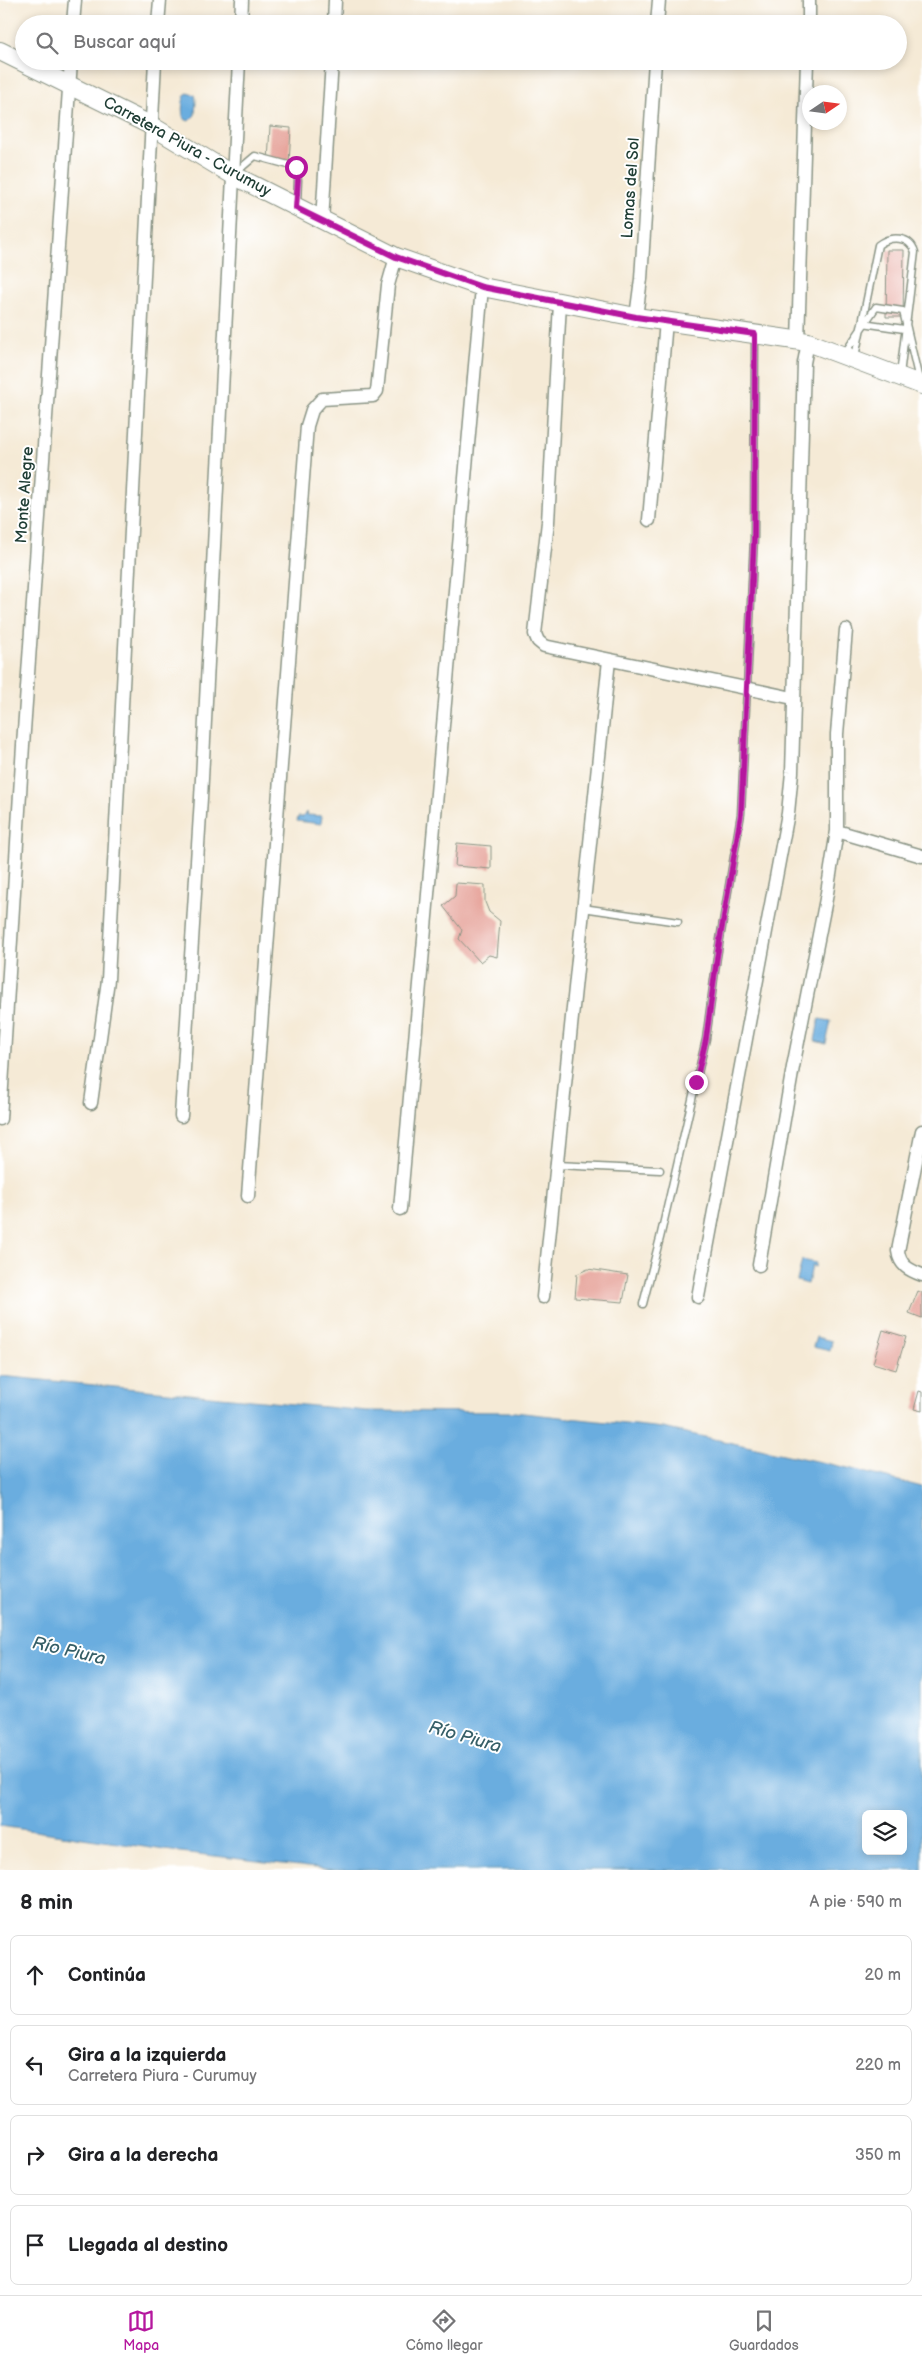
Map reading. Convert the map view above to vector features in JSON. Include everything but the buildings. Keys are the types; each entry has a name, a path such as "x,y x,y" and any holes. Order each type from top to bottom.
{"main road":[{"name":"Carretera Piura - Curumuy","path":"0,51 15,58"},
{"name":"Carretera Piura - Curumuy","path":"42,70 150,125 234,175 296,208 396,257 482,287 636,317 803,341 921,384"}],"street":[{"path":"74,15 75,0"},
{"path":"159,15 160,0"},
{"path":"241,15 242,0"},
{"path":"334,15 335,0"},
{"path":"658,15 659,0"},
{"path":"809,15 810,0"},
{"name":"Monte Alegre","path":"0,1119 24,735 71,70"},
{"path":"91,1103 108,980 154,70"},
{"path":"181,1116 201,798 239,70"},
{"path":"322,221 331,70"},
{"name":"Lomas del Sol","path":"636,317 641,279 654,70"},
{"path":"698,1297 788,813 792,772 793,698 797,653 804,363 807,70"},
{"path":"248,1196 307,426 312,410 322,399 373,396 377,391 388,285 396,257"},
{"path":"400,1209 482,287"},
{"path":"560,303 548,522 536,634 538,641 544,646 793,698"},
{"path":"650,520 666,321"},
{"path":"759,1265 793,1067 826,899 837,831 837,734 846,630"},
{"path":"543,1297 608,660"},
{"path":"837,831 922,856"},
{"path":"922,1131 898,1251 902,1264 908,1270 922,1275"}],"lane":[{"path":"234,175 255,156 296,167 298,180 296,208"},
{"path":"849,357 863,325 875,251 878,244 884,240 907,240 912,244 915,252 904,329 900,376"},
{"path":"849,357 863,325 876,307 903,311 921,384"},
{"path":"863,325 904,329"},
{"path":"643,1304 706,1039 717,957 741,814 754,538 755,334"},
{"path":"583,908 678,922"},
{"path":"557,1165 660,1170"}],"water":[{"path":"187,93 195,95 196,100 195,115 189,121 184,119 182,113 182,105"},
{"path":"306,812 307,815 322,816 321,824 297,821 298,817 303,817"},
{"path":"819,1019 831,1021 826,1044 815,1041"},
{"path":"802,1260 816,1263 815,1267 812,1266 808,1284 797,1281"},
{"path":"816,1337 832,1341 830,1351 813,1347"},
{"name":"Río Piura","path":"0,1376 367,1411 514,1412 663,1428 848,1468 922,1487 922,1870 334,1870 172,1851 0,1826"}],"route":[{"path":"296,167 298,180 296,208 396,257 482,287 636,317 755,334 754,538 741,814 717,957 706,1039 696,1082"}]}
